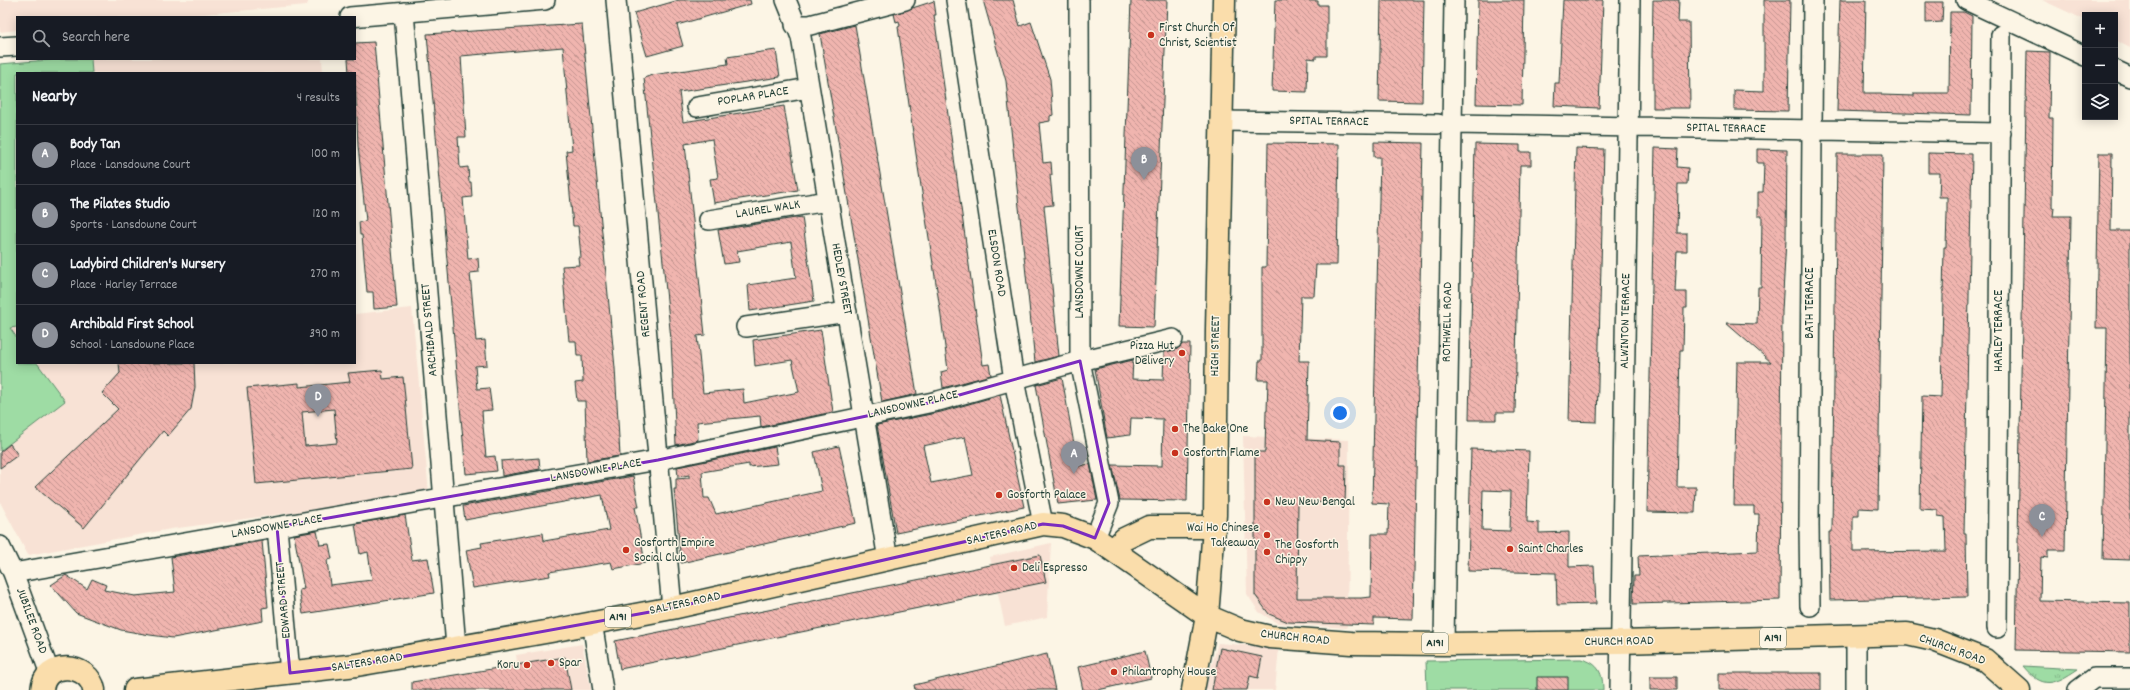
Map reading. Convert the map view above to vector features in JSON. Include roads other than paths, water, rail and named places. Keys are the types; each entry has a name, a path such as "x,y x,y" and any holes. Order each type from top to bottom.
{"main road":[{"name":"HIGH STREET","path":"1193,690 1207,616 1214,527 1220,121 1224,0"},
{"name":"SALTERS ROAD","path":"135,690 357,665 672,608 1043,524 1063,526 1095,538 1207,616"},
{"path":"1113,550 1124,539 1149,527 1214,527"},
{"name":"CHURCH ROAD","path":"1207,616 1240,630 1270,637 1351,643 1444,644 1620,642 1907,634 1934,640 1985,660 2018,690"},
{"path":"46,682 62,668 76,668 89,679 94,690"}],"street":[{"path":"356,16 545,0"},
{"name":"REGENT ROAD","path":"616,0 672,608"},
{"name":"HEDLEY STREET","path":"786,0 801,37 888,560"},
{"path":"795,25 810,26 905,0"},
{"name":"ELSDON ROAD","path":"956,0 1014,380 1043,524"},
{"name":"LANSDOWNE COURT","path":"1079,0 1080,361 1109,504 1095,538"},
{"name":"ROTHWELL ROAD","path":"1444,644 1445,124 1454,0"},
{"name":"ALWINTON TERRACE","path":"1620,690 1630,0"},
{"name":"BATH TERRACE","path":"1810,606 1809,525 1813,0"},
{"path":"1966,0 2082,55"},
{"name":"ARCHIBALD STREET","path":"404,12 456,647"},
{"name":"HARLEY TERRACE","path":"1997,628 2001,34"},
{"path":"0,47 16,46"},
{"path":"2118,71 2130,77"},
{"name":"POPLAR PLACE","path":"697,107 809,88"},
{"name":"SPITAL TERRACE","path":"1220,121 2000,133"},
{"name":"LAUREL WALK","path":"709,220 828,201"},
{"path":"746,327 847,312"},
{"name":"LANSDOWNE PLACE","path":"13,573 444,499 658,460 938,401 1080,361 1172,339"},
{"name":"EDWARD STREET","path":"277,527 290,673"},
{"name":"JUBILEE ROAD","path":"0,546 13,573 46,682"},
{"path":"592,622 603,690"},
{"path":"1856,635 1856,690"},
{"path":"2078,690 2094,678 2130,678"}],"place":[{"name":"First Church Of Christ, Scientist","path":"1151,35"},
{"name":"The Pilates Studio","path":"1144,180"},
{"name":"Pizza Hut Delivery","path":"1182,353"},
{"name":"Archibald First School","path":"318,417"},
{"name":"The Bake One","path":"1175,429"},
{"name":"Gosforth Flame","path":"1175,453"},
{"name":"Body Tan","path":"1074,474"},
{"name":"Gosforth Palace","path":"999,495"},
{"name":"New New Bengal","path":"1267,502"},
{"name":"Wai Ho Chinese Takeaway","path":"1267,535"},
{"name":"Ladybird Children's Nursery","path":"2042,537"},
{"name":"Saint Charles","path":"1510,549"},
{"name":"Gosforth Empire Social Club","path":"626,550"},
{"name":"The Gosforth Chippy","path":"1267,552"},
{"name":"Deli Espresso","path":"1014,568"},
{"name":"Spar","path":"551,663"},
{"name":"Koru","path":"527,665"},
{"name":"Philantrophy House","path":"1114,672"}]}
